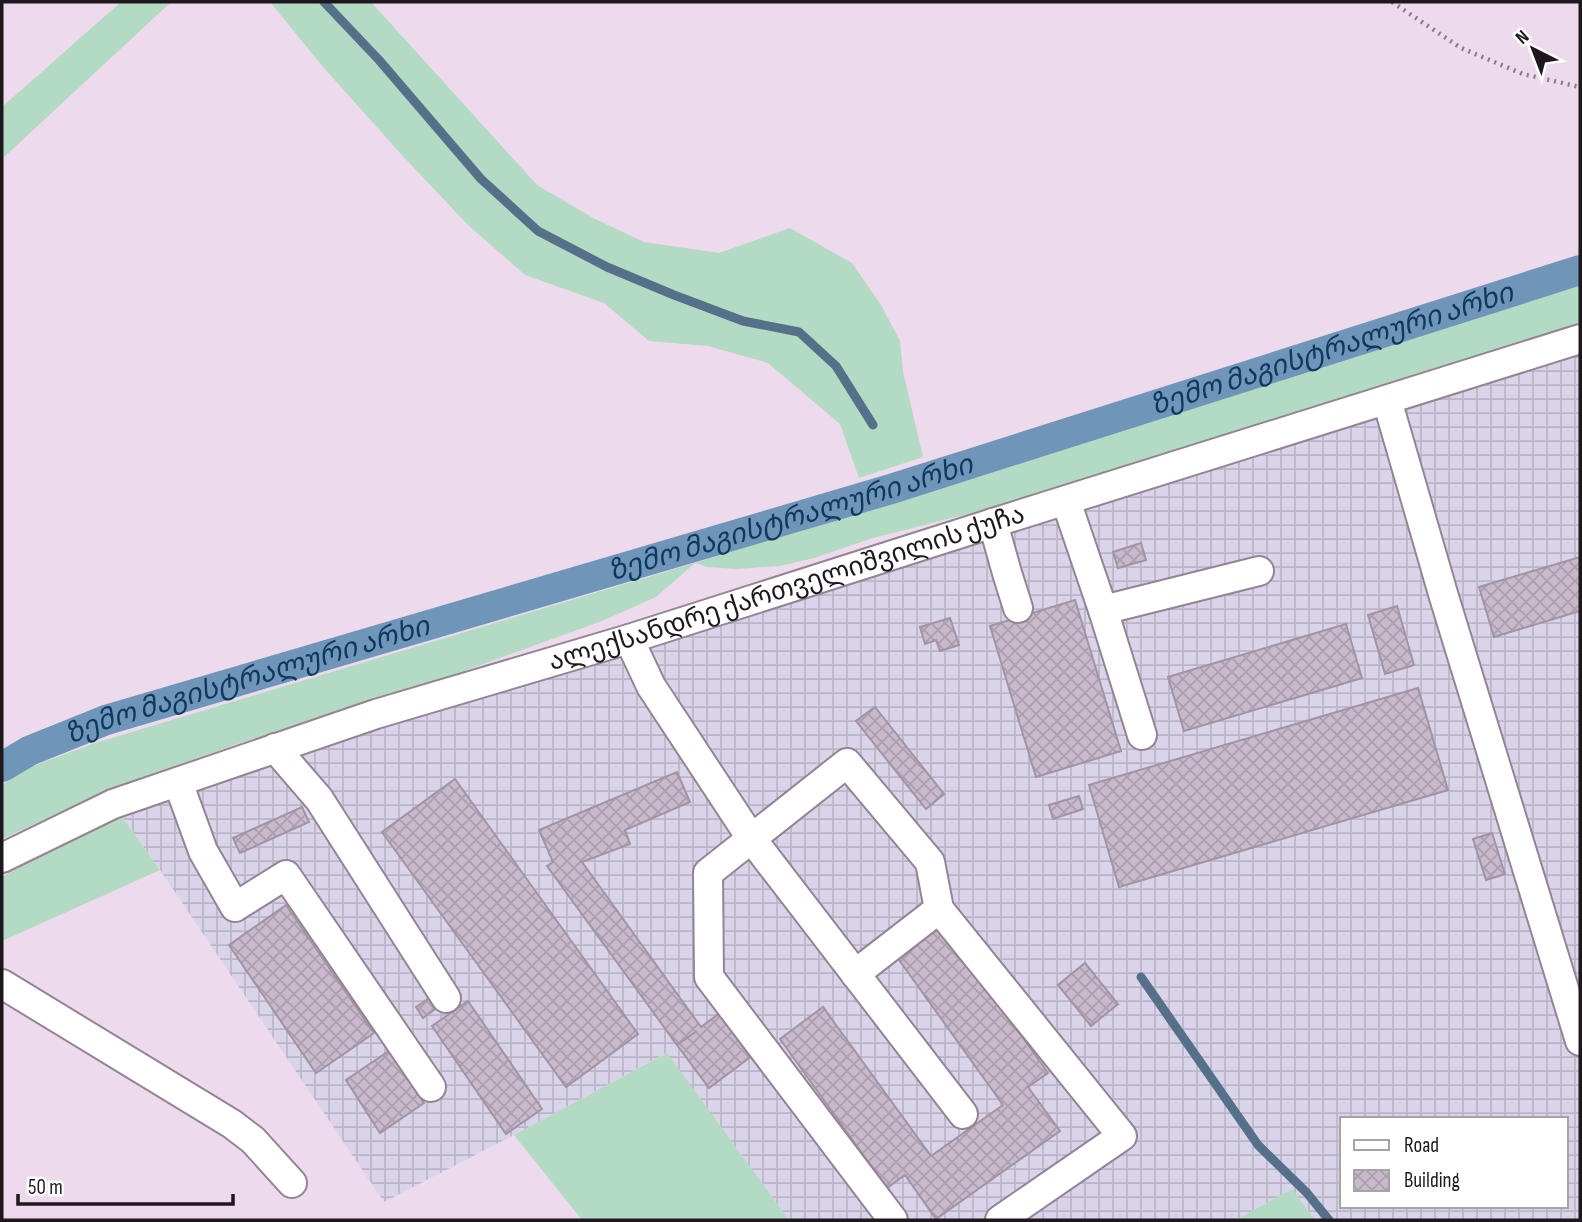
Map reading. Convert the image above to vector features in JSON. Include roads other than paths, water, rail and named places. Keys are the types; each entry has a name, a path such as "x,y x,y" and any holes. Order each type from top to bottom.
{"street":[{"name":"ალექსანდრე ქართველიშვილის ქუჩა","path":"2,858 113,803 376,714 629,639 1580,338"},
{"path":"1387,400 1444,597 1580,1041"},
{"path":"1066,501 1142,735"},
{"path":"993,523 1018,608"},
{"path":"1103,611 1259,571"},
{"path":"629,639 651,686 751,838 963,1114"},
{"path":"275,748 319,799 446,998"},
{"path":"893,1220 709,977 708,873 847,763 930,862 939,909 1122,1136 1000,1220"},
{"path":"178,782 203,851 235,907 286,874 431,1087"},
{"path":"855,974 939,909"},
{"path":"2,985 232,1124 253,1140 292,1183"}],"waterway":[{"path":"324,2 379,60 481,179 538,231 607,267 674,295 743,321 799,332 836,366 873,425"},
{"name":"ზემო მაგისტრალური არხი","path":"2,767 29,751 106,720 891,489 1580,270"},
{"path":"1141,977 1258,1145 1307,1193 1329,1220"}]}
